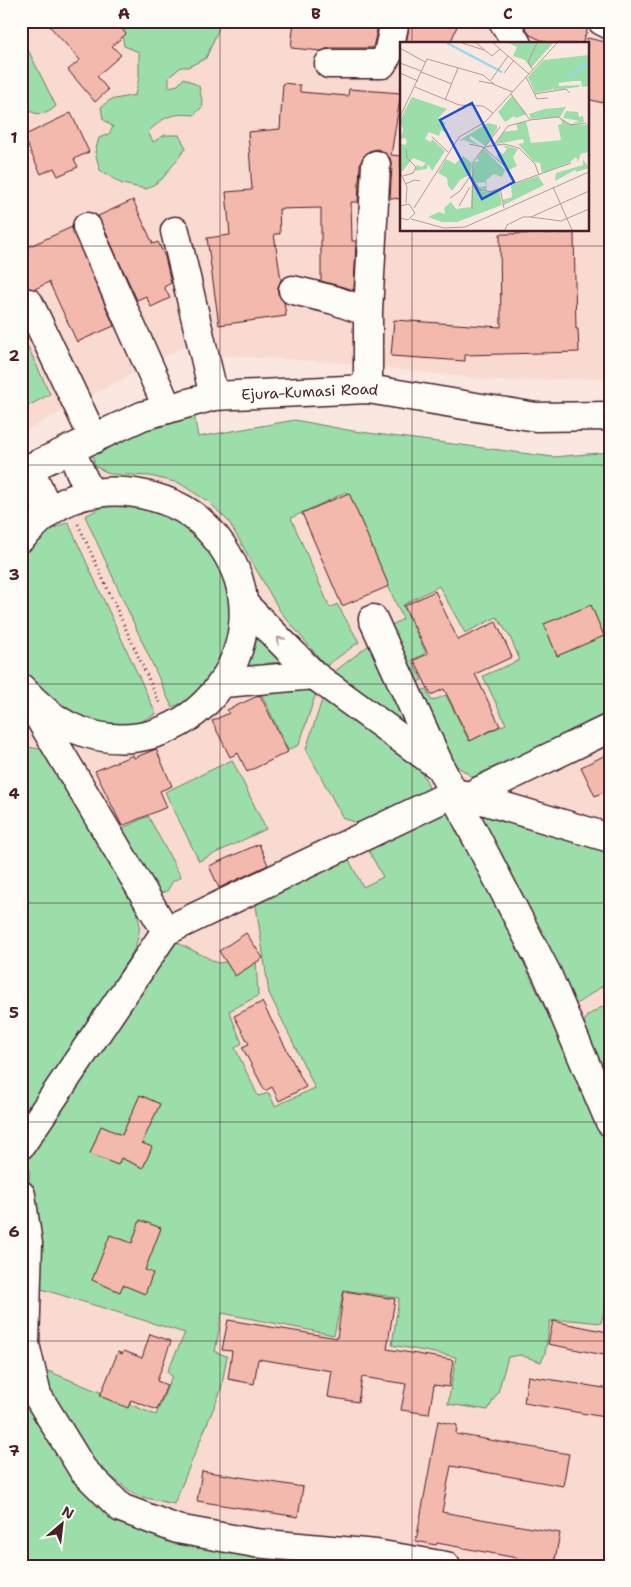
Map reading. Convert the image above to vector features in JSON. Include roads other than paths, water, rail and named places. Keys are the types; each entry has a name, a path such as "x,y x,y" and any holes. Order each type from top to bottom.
{"main road":[{"path":"329,64 382,64 388,54 395,21"},
{"path":"503,21 516,42"},
{"path":"602,21 610,25"},
{"path":"368,389 368,312 376,165"},
{"path":"87,227 168,409"},
{"path":"175,231 214,396"},
{"path":"293,290 334,300 368,312"},
{"path":"29,303 82,444 69,502"},
{"name":"Ejura-Kumasi Road","path":"25,470 142,416 214,396 368,389 536,417 610,416"},
{"path":"25,470 69,502"},
{"path":"21,538 69,502 132,491 174,502 209,527 233,562 244,604 241,646 224,683 201,709 171,728 141,737 109,737 75,729 45,712 21,688"},
{"path":"244,604 314,675 440,767"},
{"path":"373,620 440,767 461,794 547,974 610,1122"},
{"path":"224,683 314,675"},
{"path":"21,688 166,932"},
{"path":"21,1145 30,1120 166,932 461,794 610,728"},
{"path":"69,766 109,737"},
{"path":"461,794 610,838"},
{"path":"21,1195 28,1244 25,1344 37,1395 58,1432 89,1476 121,1508 177,1529 374,1560 446,1566"}]}
